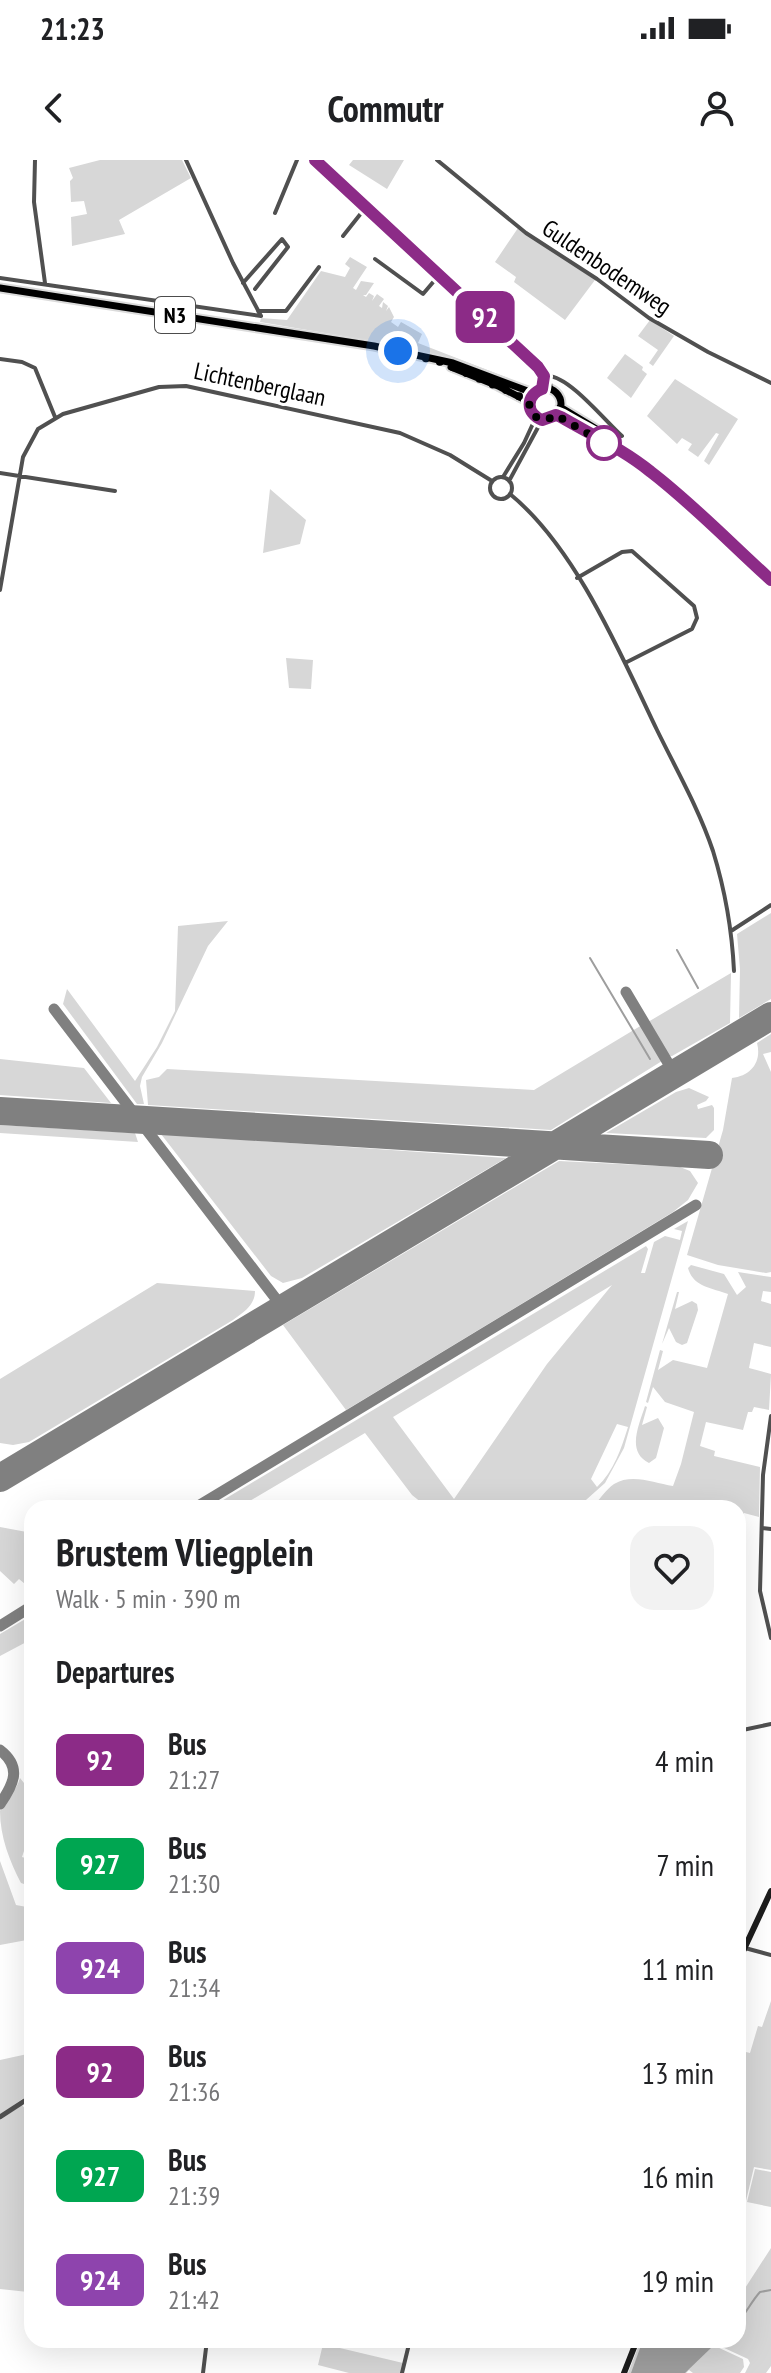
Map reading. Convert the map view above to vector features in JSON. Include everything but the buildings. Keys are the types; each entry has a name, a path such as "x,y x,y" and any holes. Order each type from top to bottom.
{"main road":[{"path":"315,160 538,367 546,376 546,389"},
{"name":"N3","path":"0,288 374,346 476,371 533,393"},
{"name":"N3","path":"441,362 529,402"},
{"path":"556,415 560,407 557,395 546,389 533,393 530,409 539,419 556,415 622,451 678,494 771,580"},
{"path":"560,407 616,441 622,451"},
{"path":"746,1943 771,1891"},
{"path":"624,2373 634,2348"}],"street":[{"path":"35,160 34,202 45,283"},
{"path":"186,160 260,314"},
{"path":"275,213 297,160"},
{"name":"Guldenbodemweg","path":"437,160 526,233 657,323 771,383"},
{"path":"343,236 367,207"},
{"path":"243,283 282,239 288,247 255,289"},
{"path":"375,259 423,294 440,274"},
{"path":"262,260 271,268"},
{"path":"0,278 260,314 286,311 319,267"},
{"path":"0,359 22,362 35,368 55,417"},
{"path":"546,376 555,376 569,386 622,436"},
{"name":"Lichtenberglaan","path":"0,590 23,457 38,429 55,417 159,387 186,386 400,433 450,455 492,481"},
{"path":"506,479 539,419"},
{"path":"0,473 115,491"},
{"path":"506,479 511,487 510,494 504,498 494,497 490,489 492,481 506,479"},
{"path":"510,494 546,528 577,578 625,663 702,822 717,866 731,931 734,971"},
{"path":"577,578 622,552 632,551 694,606 697,618 692,629 625,663"},
{"path":"731,931 771,905"},
{"path":"771,1416 764,1451 760,1591 771,1638"},
{"path":"762,1528 771,1529"},
{"path":"746,1729 771,1724"},
{"path":"746,1950 771,1955"},
{"path":"0,2117 24,2101"},
{"path":"203,2373 206,2348"},
{"path":"402,2373 408,2348"}],"shaded area":[{"path":"100,160 182,160 191,178 119,220 125,234 72,246 71,217 87,214 84,201 71,202 70,181 73,178 69,168"},
{"path":"353,160 404,160 387,189 349,165"},
{"path":"518,228 595,280 565,320 514,282 516,277 495,262"},
{"path":"350,257 367,267 353,288 356,290 361,281 374,283 363,295 366,297 369,293 374,296 372,301 377,294 384,299 379,306 382,308 383,302 388,306 386,311 389,307 394,317 391,322 398,327 401,322 422,334 418,343 508,378 507,381 469,366 390,344 260,322 261,318 287,320 321,271 345,277 350,268 345,264"},
{"path":"650,320 674,336 653,366 649,363 658,350 638,336"},
{"path":"625,354 643,367 647,374 631,398 607,378"},
{"path":"675,379 738,419 709,465 704,461 719,434 716,433 698,457 688,450 692,444 682,438 677,444 647,416"},
{"path":"270,489 306,520 300,544 263,553"},
{"path":"286,658 313,660 311,689 289,688"},
{"path":"771,913 771,999 739,1018 737,934"},
{"path":"228,921 208,946 162,1043 142,1077 140,1086 144,1104 137,1104 63,1004 67,989 135,1081 175,1011 178,926"},
{"path":"731,973 730,1023 668,1056 648,1022"},
{"path":"642,1025 662,1061 551,1130 148,1105 146,1080 159,1077 167,1069 534,1090"},
{"path":"771,1034 771,1052 763,1054 771,1072 771,1272 766,1273 718,1265 687,1255 723,1130 732,1078 754,1067 758,1056 757,1043"},
{"path":"0,1059 84,1068 111,1103 0,1095"},
{"path":"689,1088 709,1097 697,1105 698,1109 712,1105 714,1108 714,1130 706,1138 606,1133 676,1092"},
{"path":"0,1125 135,1133 138,1142 0,1133"},
{"path":"161,1134 506,1158 302,1278 283,1283 271,1276"},
{"path":"559,1161 680,1167 690,1171 698,1183 688,1200 673,1212 346,1410 283,1325"},
{"path":"688,1221 624,1448 605,1483 586,1500 418,1500 365,1433 252,1500 223,1500 646,1246 648,1249 641,1273 645,1273 654,1242 665,1236 680,1240 682,1231 674,1229","holes":["612,1285 547,1364 454,1499 393,1417","617,1424 628,1427 612,1467 597,1487 591,1479"]},
{"path":"691,1265 724,1274 737,1295 746,1287 738,1272 771,1277 771,1292 763,1291 761,1301 771,1304 771,1347 754,1343 749,1368 771,1374 769,1410 754,1407 752,1412 748,1412 743,1430 706,1422 700,1446 715,1451 714,1456 760,1467 759,1517 746,1514 746,1500 598,1500 611,1486 628,1479 673,1486 694,1412 665,1402 653,1387 646,1402 660,1350 663,1351 658,1370 673,1360 707,1368 728,1294 699,1283 688,1268"},
{"path":"157,1283 255,1291 255,1296 248,1308 233,1320 29,1442 13,1445 0,1443 0,1379"},
{"path":"677,1292 675,1309 692,1301 697,1304 698,1310 687,1343 682,1345 676,1342 669,1328 662,1344"},
{"path":"645,1406 642,1425 658,1418 664,1428 656,1458 649,1463 642,1458 636,1445"},
{"path":"0,1527 24,1532 24,1583 19,1579 14,1584 0,1571"},
{"path":"24,1620 24,1643 0,1656 0,1634"},
{"path":"20,1778 24,1783 24,1884 13,1867 0,1821 0,1811"},
{"path":"0,1861 16,1905 24,1906 24,1940 0,1945"},
{"path":"771,2001 771,2170 754,2167 746,2201 746,2052 750,2053 758,2026 762,2027"},
{"path":"24,2055 24,2098 0,2115 0,2060"},
{"path":"22,2105 24,2107 24,2292 0,2289 0,2120"},
{"path":"755,2169 771,2172 771,2207 747,2202"},
{"path":"771,2248 771,2366 766,2373 745,2373 750,2363 748,2359 724,2348 746,2348 746,2287"},
{"path":"322,2348 340,2348 403,2363 401,2373 349,2373 318,2365"},
{"path":"638,2348 719,2348 743,2359 744,2367 740,2373 693,2373 689,2370 686,2373 628,2373"},
{"path":"640,2348 711,2348 685,2373 631,2373"}],"waterway":[{"path":"677,950 698,988"},
{"path":"590,958 650,1059"},
{"path":"746,2311 760,2292 771,2290"}],"taxiway":[{"path":"626,992 674,1073"},
{"path":"54,1009 283,1308"},
{"path":"208,1500 696,1205"},
{"path":"0,1626 24,1611"},
{"path":"0,1750 11,1763 14,1776 0,1804"}],"runway":[{"path":"0,1478 771,1016"},
{"path":"0,1111 709,1155"}],"bus line":[{"name":"92","path":"315,160 538,367 544,380 542,389 536,391 529,402 533,415 542,420 556,415 561,417 608,446 622,451 678,494 771,580"}],"route":[{"path":"398,351 441,362 498,386 527,400 536,417 546,420 556,415 604,443"}]}
